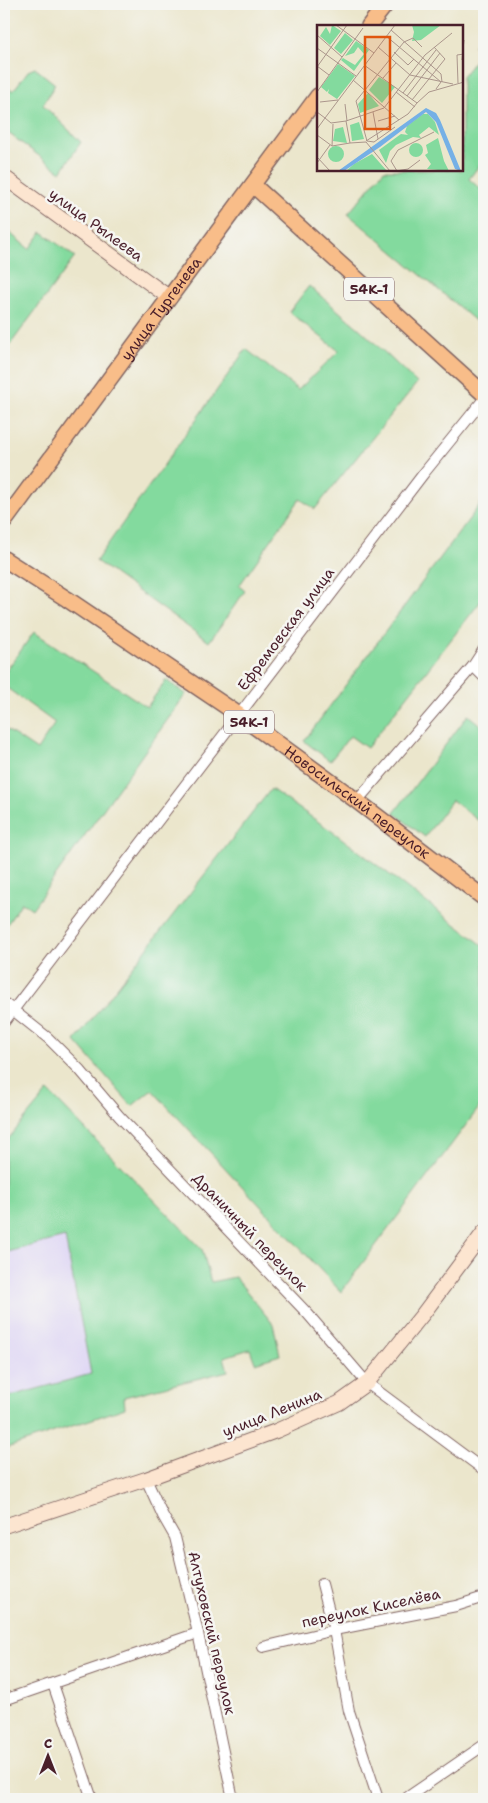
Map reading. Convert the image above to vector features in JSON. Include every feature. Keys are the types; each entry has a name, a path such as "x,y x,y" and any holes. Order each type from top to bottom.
{"main road":[{"path":"370,25 386,4"},
{"name":"улица Тургенева","path":"4,522 317,97"},
{"name":"улица Рылеева","path":"4,177 170,298"},
{"name":"54К-1","path":"253,185 484,394"},
{"name":"Новосильский переулок","path":"4,559 67,599 239,715 357,801 484,898"},
{"name":"улица Ленина","path":"4,1526 146,1480 312,1416 339,1403 367,1383 423,1314 484,1232"}],"street":[{"name":"Ефремовская улица","path":"4,1022 424,473 484,400"},
{"path":"357,801 473,666 484,649"},
{"path":"473,666 484,677"},
{"name":"Драничный переулок","path":"4,1003 48,1038 80,1070 119,1116 307,1313 367,1383 484,1470"},
{"name":"Алтуховский переулок","path":"146,1480 175,1537 198,1633 233,1799"},
{"path":"322,1584 334,1630 349,1711 378,1799"},
{"name":"переулок Киселёва","path":"263,1647 334,1630 456,1606 484,1598"},
{"path":"4,1700 198,1633"},
{"path":"53,1684 92,1799"},
{"path":"405,1799 484,1745"}],"shaded area":[{"path":"65,1237 91,1374 4,1398 4,1253"}],"green space":[{"path":"484,32 484,159 469,179 484,192 484,328 348,214 383,171 463,171 463,76 481,53 474,46"},
{"path":"35,68 55,84 43,105 81,142 61,172 4,130 4,85 13,91 28,71"},
{"path":"4,228 29,249 42,232 75,257 4,353"},
{"path":"309,286 361,330 417,383 315,509 300,499 239,586 245,591 209,642 96,561 246,349 298,390 339,351 289,312"},
{"path":"484,499 484,597 367,748 350,736 330,761 304,741"},
{"path":"34,632 147,707 166,680 186,694 32,909 22,902 4,929 4,728 37,750 55,723 4,686 4,674"},
{"path":"468,715 484,728 484,825 452,800 425,837 394,813"},
{"path":"271,789 336,834 484,946 484,1101 341,1292 152,1090 132,1106 75,1041"},
{"path":"48,1091 202,1249 211,1282 235,1277 273,1324 280,1355 255,1363 250,1349 224,1357 228,1371 124,1397 125,1408 4,1449 4,1398 91,1374 65,1237 4,1253 4,1144"}]}
